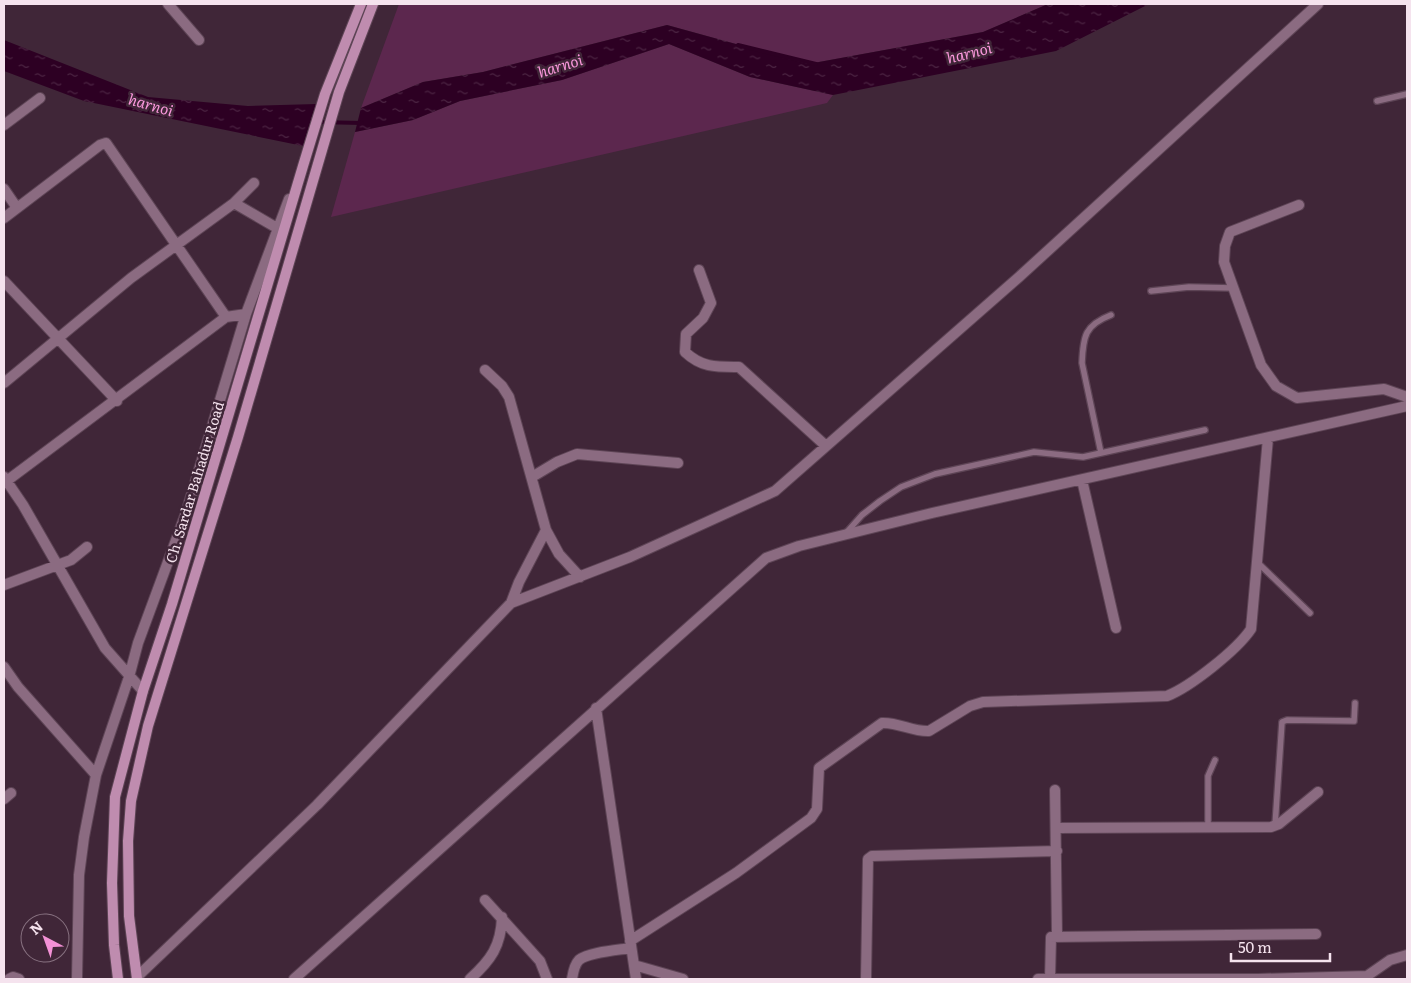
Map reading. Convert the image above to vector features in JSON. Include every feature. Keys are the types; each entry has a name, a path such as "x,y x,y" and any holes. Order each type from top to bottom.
{"main road":[{"name":"Ch. Sardar Bahadur Road","path":"118,979 112,900 115,805 143,691 172,604 303,166 326,94 361,4"},
{"name":"Ch. Sardar Bahadur Road","path":"136,979 129,916 128,841 131,802 148,726 238,437 339,92 373,4"}],"street":[{"path":"168,4 199,40"},
{"path":"511,602 630,558 775,491 1019,276 1318,4"},
{"path":"4,125 40,98"},
{"path":"4,218 100,144 106,143 226,318"},
{"path":"77,979 79,875 96,775 129,677 138,643 186,513 246,314 277,228 303,166"},
{"path":"4,383 131,278 234,203 254,183"},
{"path":"4,189 17,208"},
{"path":"234,203 277,228"},
{"path":"1299,205 1230,232 1225,246 1224,262 1261,365 1276,386 1297,398 1384,390 1407,396"},
{"path":"700,270 711,303 703,318 686,334 685,352 696,362 720,367 739,367 826,446"},
{"path":"4,281 117,400"},
{"path":"143,691 105,648 57,563 5,480 117,400 226,318 246,314"},
{"path":"486,370 502,386 509,398 546,530 559,554 580,577"},
{"path":"294,979 766,558 782,551 932,513 1407,406"},
{"path":"572,979 573,970 580,960 631,944 736,873 811,818 817,809 820,768 882,723 890,722 921,732 929,731 970,706 983,702 1167,696 1182,690 1243,641 1251,629 1268,438"},
{"path":"532,477 557,462 577,454 678,463"},
{"path":"1082,480 1116,628"},
{"path":"136,979 317,805 511,602 519,582 546,530"},
{"path":"4,585 57,563 72,560 88,547"},
{"path":"4,667 18,687 96,775"},
{"path":"596,708 636,979"},
{"path":"1055,790 1057,936"},
{"path":"1056,828 1275,826 1318,792"},
{"path":"866,979 868,859 872,856 1057,851"},
{"path":"486,900 540,960 547,979"},
{"path":"470,979 497,949 501,939 502,918"},
{"path":"1050,979 1051,936 1316,934"},
{"path":"1038,979 1258,979 1367,976 1390,960 1407,956"},
{"path":"634,965 683,979"},
{"path":"9,979 13,977 19,979"}],"lane":[{"path":"1377,101 1407,94"},
{"path":"1152,291 1189,287 1233,288"},
{"path":"1101,453 1082,363 1082,349 1089,328 1094,322 1111,316"},
{"path":"844,535 862,515 880,500 901,487 935,474 1034,452 1083,456 1205,430"},
{"path":"1256,560 1310,613"},
{"path":"1275,826 1282,722 1287,720 1354,721 1355,703"},
{"path":"1208,828 1208,776 1215,760"}],"shaded area":[{"path":"399,4 1048,4 983,32 808,64 667,25 483,72 423,82 361,108"},
{"path":"669,44 750,77 833,95 827,103 331,217 355,132 413,120 460,101 562,80"}],"water":[{"path":"1048,4 1149,4 1056,51 833,95 750,77 669,44 562,80 460,101 413,120 355,132 361,108 423,82 483,72 667,25 808,64 983,32"},
{"path":"4,40 148,97 248,106 316,104 303,146 84,101 4,71"}],"waterway":[{"name":"harnoi","path":"738,45 816,64"},
{"name":"harnoi","path":"317,122 362,123"}]}
